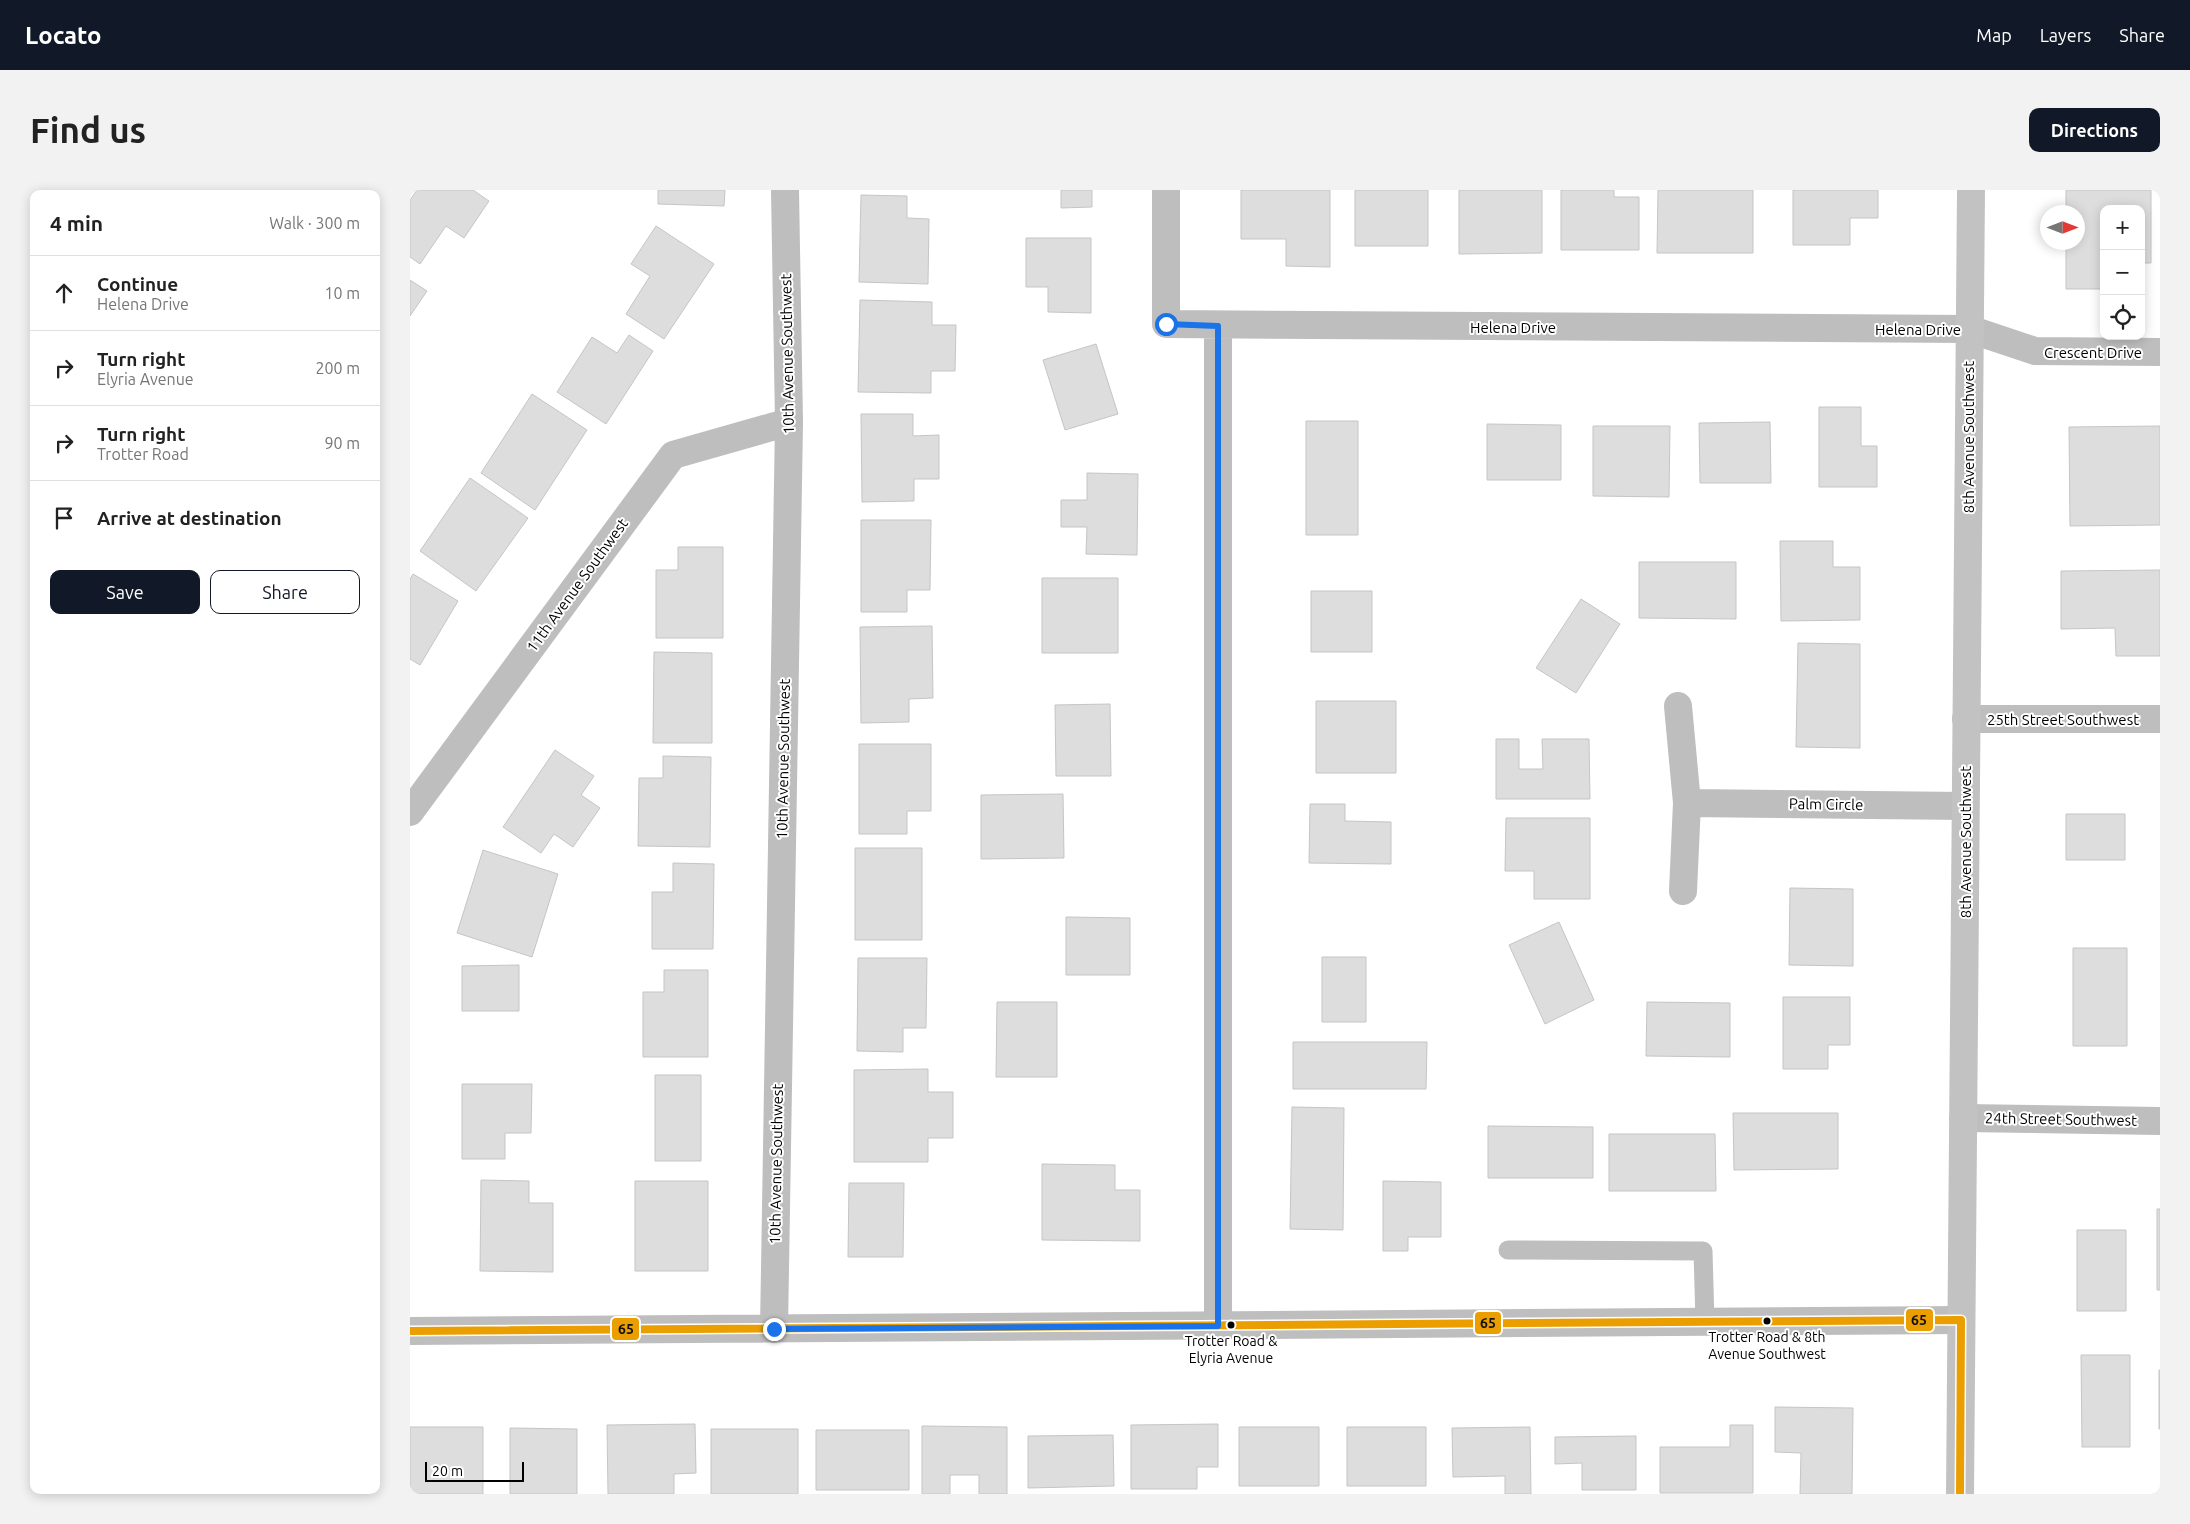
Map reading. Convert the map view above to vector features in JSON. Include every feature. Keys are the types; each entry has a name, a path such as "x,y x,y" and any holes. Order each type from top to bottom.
{"street":[{"name":"10th Avenue Southwest","path":"774,1329 789,422 785,190"},
{"name":"8th Avenue Southwest","path":"1960,1494 1971,190"},
{"name":"Helena Drive","path":"1166,202 1166,324 1218,326 1969,330"},
{"path":"1218,326 1218,1326"},
{"name":"Crescent Drive","path":"1969,330 2035,351 2160,352"},
{"name":"11th Avenue Southwest","path":"410,812 673,455 789,422"},
{"path":"1678,706 1687,803 1683,891"},
{"name":"25th Street Southwest","path":"1966,719 2160,719"},
{"name":"Palm Circle","path":"1687,803 1966,806"},
{"name":"24th Street Southwest","path":"1963,1118 2160,1121"},
{"path":"410,1332 1961,1320"}],"lane":[{"path":"1508,1250 1703,1251 1705,1322"}],"building":[{"path":"417,190 473,190 489,201 464,238 446,226 420,264 410,257 410,200"},
{"path":"658,190 725,190 724,206 658,204"},
{"path":"1061,190 1092,190 1092,207 1061,208"},
{"path":"1241,190 1330,190 1330,267 1286,266 1286,239 1241,239"},
{"path":"1355,190 1428,190 1428,246 1355,246"},
{"path":"1459,190 1542,190 1542,253 1459,254"},
{"path":"1561,190 1614,190 1614,197 1639,197 1639,250 1561,250"},
{"path":"1658,190 1753,190 1753,253 1657,253"},
{"path":"1793,190 1878,190 1878,218 1850,218 1850,245 1793,245"},
{"path":"2066,190 2151,190 2151,263 2145,263 2145,205 2100,205 2100,289 2066,289 2066,250 2085,250 2085,205 2066,205"},
{"path":"861,195 907,196 907,218 929,219 928,284 859,282"},
{"path":"656,226 714,264 664,339 626,314 650,276 631,264"},
{"path":"1026,238 1091,238 1091,313 1048,312 1048,287 1026,287"},
{"path":"410,280 427,291 410,316"},
{"path":"860,300 932,302 932,325 956,325 955,371 931,371 931,393 858,392"},
{"path":"629,335 653,351 606,424 557,392 592,337 617,353"},
{"path":"1096,344 1118,414 1065,430 1043,360"},
{"path":"532,394 587,430 535,510 481,473"},
{"path":"1819,407 1861,407 1861,446 1877,446 1877,487 1819,487"},
{"path":"861,414 913,414 913,436 939,435 939,479 914,479 914,501 862,502"},
{"path":"1306,421 1358,421 1358,535 1306,535"},
{"path":"1770,422 1771,483 1700,483 1699,423"},
{"path":"1487,424 1561,425 1561,480 1487,480"},
{"path":"1593,426 1670,426 1669,497 1593,496"},
{"path":"2160,426 2160,525 2070,526 2069,427"},
{"path":"1087,473 1138,474 1137,555 1086,554 1087,527 1061,527 1061,500 1087,500"},
{"path":"470,478 528,518 476,591 420,551"},
{"path":"861,520 931,520 930,590 907,590 907,612 861,612"},
{"path":"1780,541 1833,541 1833,567 1860,567 1860,620 1781,621"},
{"path":"678,547 723,547 723,638 656,638 656,570 678,570"},
{"path":"1639,562 1736,562 1736,619 1639,618"},
{"path":"2160,570 2160,656 2116,656 2115,628 2061,629 2061,571"},
{"path":"413,574 458,601 420,665 410,659 410,579"},
{"path":"1042,578 1118,578 1118,653 1042,653"},
{"path":"1311,591 1372,591 1372,652 1311,652"},
{"path":"1581,599 1620,624 1576,693 1536,668"},
{"path":"932,626 933,698 909,699 909,722 861,723 860,627"},
{"path":"1798,643 1860,644 1860,748 1796,747"},
{"path":"654,652 712,653 712,743 653,743"},
{"path":"1316,701 1396,701 1396,773 1316,773"},
{"path":"1110,704 1111,776 1056,776 1055,705"},
{"path":"1496,739 1519,739 1519,769 1543,769 1542,739 1589,739 1590,799 1496,799"},
{"path":"859,744 931,744 931,811 907,811 907,834 859,834"},
{"path":"555,750 594,776 581,795 600,808 573,847 554,834 541,853 503,827"},
{"path":"663,756 711,757 710,847 638,846 639,778 663,778"},
{"path":"1063,794 1064,858 981,859 981,795"},
{"path":"1310,804 1345,804 1345,821 1391,822 1391,864 1309,863"},
{"path":"2066,814 2125,814 2125,860 2066,860"},
{"path":"1506,818 1590,818 1590,899 1534,899 1534,871 1505,871"},
{"path":"855,848 922,848 922,940 855,940"},
{"path":"483,850 558,874 532,957 457,933"},
{"path":"673,863 714,864 713,949 652,949 652,892 673,892"},
{"path":"1790,888 1853,889 1853,966 1789,965"},
{"path":"1066,917 1130,918 1130,975 1066,975"},
{"path":"1559,922 1594,1000 1545,1024 1509,945"},
{"path":"2073,948 2127,948 2127,1046 2073,1046"},
{"path":"1322,957 1366,957 1366,1022 1322,1022"},
{"path":"858,958 927,958 926,1028 903,1028 903,1052 857,1051"},
{"path":"519,965 519,1011 462,1011 462,966"},
{"path":"664,970 708,970 708,1057 643,1057 643,992 664,992"},
{"path":"1783,997 1850,997 1850,1045 1828,1045 1828,1069 1783,1069"},
{"path":"997,1002 1057,1002 1057,1077 996,1077"},
{"path":"1647,1002 1730,1003 1730,1057 1646,1056"},
{"path":"1293,1042 1427,1042 1426,1089 1293,1089"},
{"path":"928,1069 928,1092 953,1092 953,1138 928,1138 928,1162 854,1162 854,1070"},
{"path":"655,1075 701,1075 701,1161 655,1161"},
{"path":"462,1084 532,1084 531,1133 505,1133 505,1159 462,1159"},
{"path":"1292,1107 1344,1108 1343,1230 1290,1229"},
{"path":"1733,1113 1838,1113 1838,1169 1734,1170"},
{"path":"1488,1126 1593,1127 1593,1178 1488,1178"},
{"path":"1609,1134 1715,1134 1716,1191 1609,1191"},
{"path":"1042,1164 1115,1165 1115,1190 1140,1190 1140,1241 1042,1240"},
{"path":"481,1180 529,1181 529,1203 553,1203 553,1272 480,1271"},
{"path":"635,1181 708,1181 708,1271 635,1271"},
{"path":"1383,1181 1441,1182 1441,1237 1408,1237 1408,1251 1383,1251"},
{"path":"849,1183 904,1183 903,1257 848,1257"},
{"path":"2157,1209 2160,1209 2160,1290 2157,1290"},
{"path":"2077,1230 2126,1230 2126,1311 2077,1311"},
{"path":"2081,1355 2130,1355 2130,1447 2082,1447"},
{"path":"2160,1370 2160,1429 2159,1429"},
{"path":"1775,1407 1853,1408 1852,1494 1800,1494 1801,1453 1775,1452"},
{"path":"695,1424 696,1473 674,1474 674,1494 608,1494 607,1425"},
{"path":"1218,1424 1218,1467 1197,1467 1197,1489 1131,1489 1131,1425"},
{"path":"1730,1425 1753,1425 1753,1493 1660,1493 1660,1447 1730,1447"},
{"path":"922,1426 1007,1427 1007,1494 979,1494 979,1475 950,1475 950,1494 922,1494"},
{"path":"410,1427 483,1427 483,1494 410,1494"},
{"path":"1239,1427 1319,1427 1319,1486 1239,1486"},
{"path":"1347,1427 1426,1427 1426,1486 1347,1486"},
{"path":"1530,1427 1531,1494 1505,1494 1505,1476 1453,1477 1452,1428"},
{"path":"510,1428 577,1429 577,1494 510,1494"},
{"path":"711,1429 798,1429 798,1494 711,1494"},
{"path":"816,1430 909,1430 909,1490 816,1490"},
{"path":"1113,1435 1114,1486 1028,1488 1028,1436"},
{"path":"1636,1436 1636,1490 1582,1490 1582,1463 1555,1464 1555,1437"}],"transit line":[{"name":"65","path":"410,1331 1961,1320 1960,1494"}],"place":[{"name":"Trotter Road & 8th Avenue Southwest","path":"1767,1321"},
{"name":"Trotter Road & Elyria Avenue","path":"1231,1325"}],"route":[{"path":"774,1329 1218,1326 1218,326 1166,324"}]}
